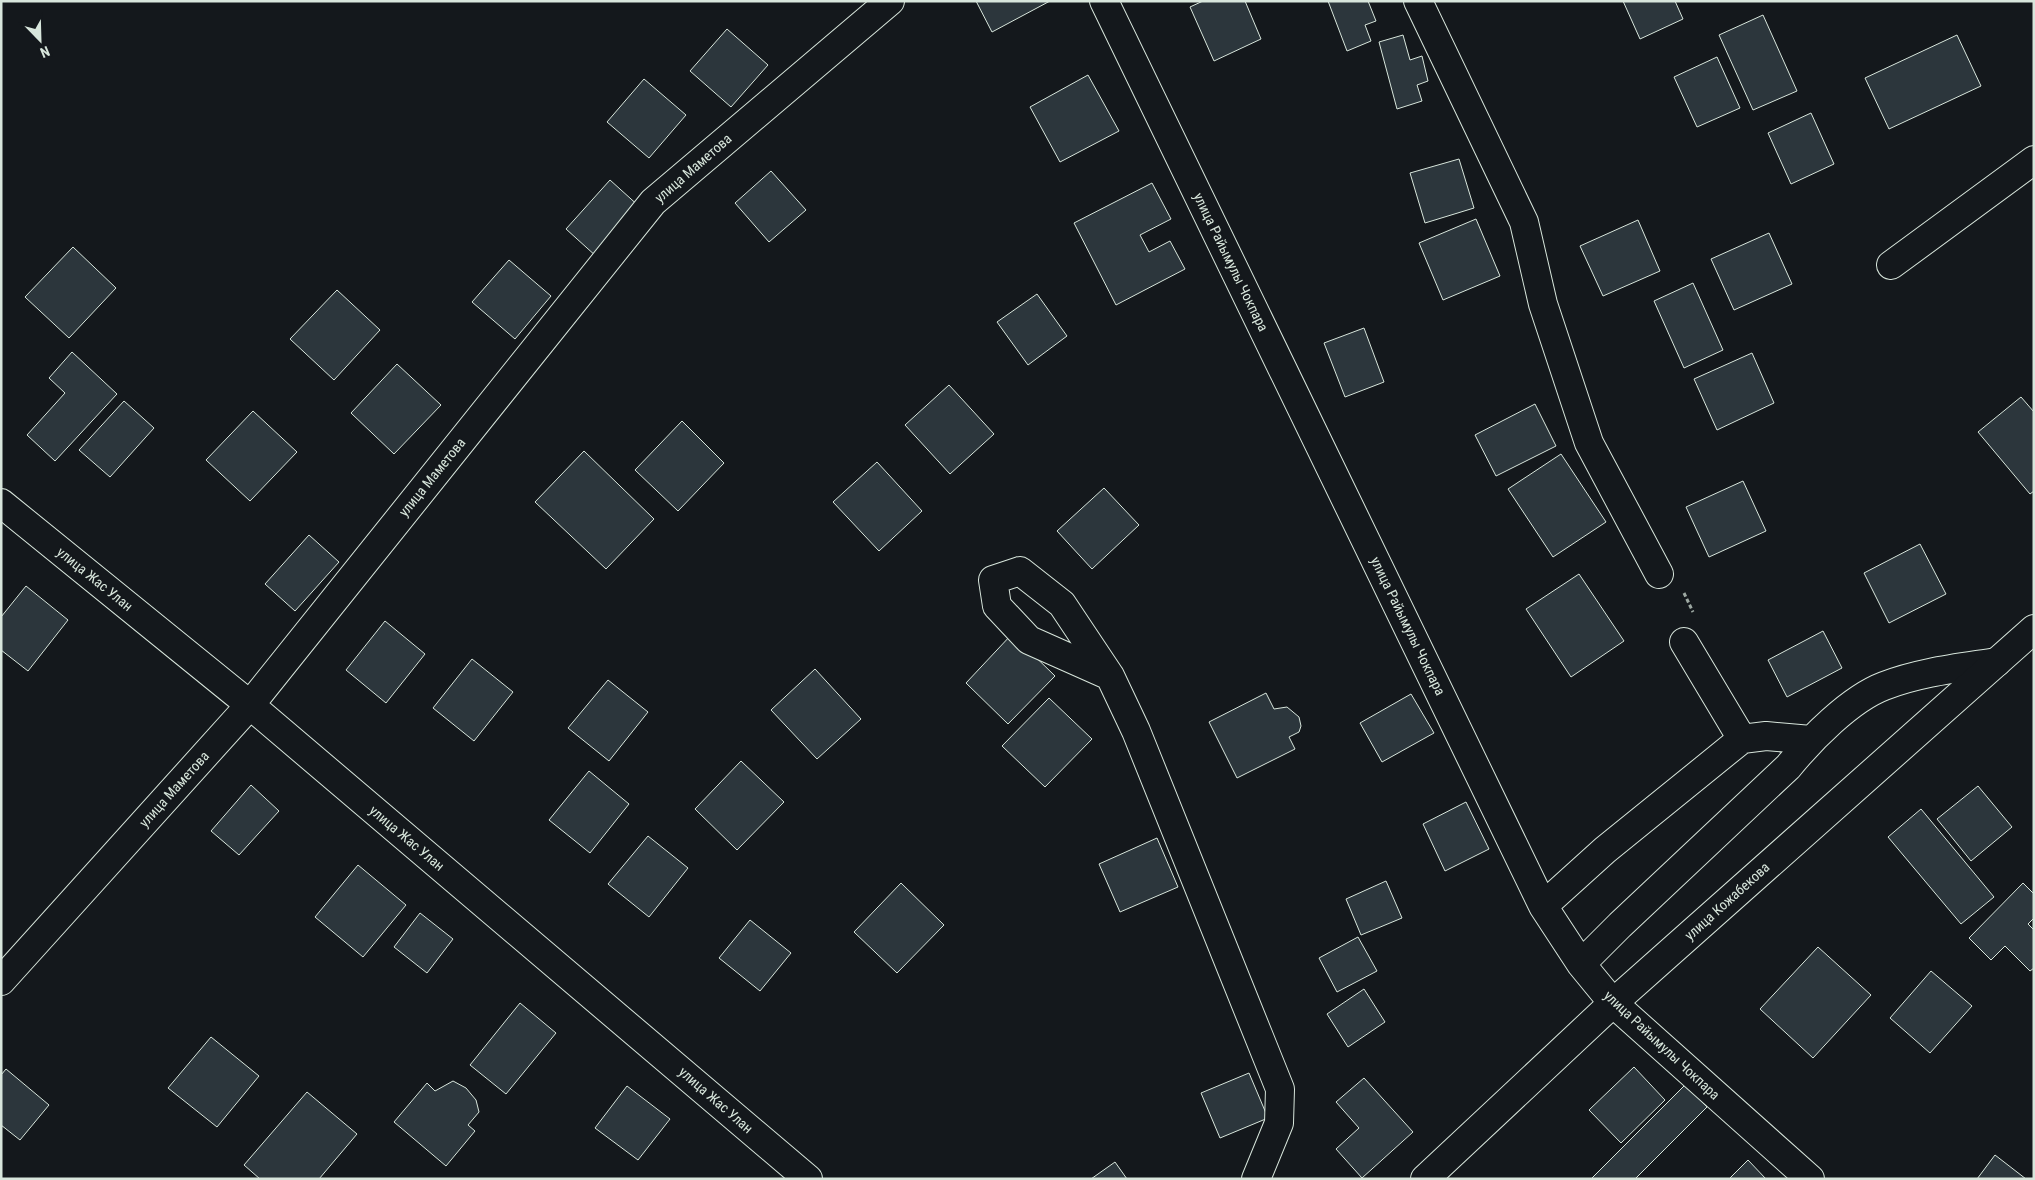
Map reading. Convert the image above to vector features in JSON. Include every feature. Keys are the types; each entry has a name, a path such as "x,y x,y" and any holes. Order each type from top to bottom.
{"street":[{"name":"улица Маметова","path":"1,981 250,705 653,202 890,1"},
{"name":"улица Райымулы Чокпара","path":"1104,1 1543,906 1581,964 1613,1003 1810,1179"},
{"path":"1418,1 1524,222 1543,304 1589,443 1659,574"},
{"path":"1891,265 2034,160"},
{"name":"улица Жас Улан","path":"1,502 250,705 808,1179"},
{"name":"улица Кожабекова","path":"1425,1179 1613,1003 2034,629"},
{"path":"1684,642 1742,739"},
{"path":"1581,964 1627,918 1788,767 1811,740 1850,707 1882,686 1914,676 1997,662"},
{"path":"1110,676 1136,731 1280,1089 1279,1122 1256,1179"},
{"path":"1543,906 1605,850 1742,739 1766,736 1811,740"}],"path":[{"path":"1659,574 1686,595 1694,615 1684,642"}],"building":[{"path":"976,1 1050,1 992,32"},
{"path":"1203,1 1245,1 1261,39 1214,61 1190,7"},
{"path":"1328,1 1368,1 1376,21 1365,25 1371,41 1347,51"},
{"path":"1623,1 1675,1 1683,19 1640,39"},
{"path":"1763,15 1797,91 1753,110 1719,35"},
{"path":"727,29 768,65 731,107 690,71"},
{"path":"1403,35 1410,60 1422,56 1428,81 1417,85 1422,101 1397,109 1379,42"},
{"path":"1957,35 1981,86 1889,129 1865,78"},
{"path":"1717,57 1740,108 1697,127 1674,77"},
{"path":"1088,75 1119,131 1060,162 1030,107"},
{"path":"644,79 686,115 649,158 607,122"},
{"path":"1811,113 1834,164 1791,184 1768,133"},
{"path":"1459,159 1474,208 1425,223 1410,173"},
{"path":"771,171 806,210 769,242 735,203"},
{"path":"610,180 641,208 597,257 566,229"},
{"path":"1152,183 1171,219 1140,235 1149,252 1170,241 1185,269 1116,305 1074,223"},
{"path":"1476,219 1500,276 1443,300 1419,243"},
{"path":"1638,220 1660,271 1603,296 1580,246"},
{"path":"1769,233 1792,284 1734,310 1711,259"},
{"path":"73,247 116,288 69,338 25,297"},
{"path":"509,260 551,296 515,339 472,302"},
{"path":"1693,283 1723,350 1684,368 1654,301"},
{"path":"337,290 380,330 334,380 290,339"},
{"path":"1037,294 1067,336 1028,365 997,322"},
{"path":"1364,328 1384,382 1345,397 1324,343"},
{"path":"72,352 117,394 55,461 27,435 65,393 49,378"},
{"path":"1752,353 1774,403 1717,430 1694,379"},
{"path":"397,364 441,405 394,454 351,413"},
{"path":"949,385 994,434 950,474 905,425"},
{"path":"2021,397 2034,412 2034,491 2030,494 1978,432"},
{"path":"124,401 154,428 110,477 79,450"},
{"path":"1535,404 1556,446 1496,476 1475,435"},
{"path":"253,411 297,452 250,501 206,460"},
{"path":"682,421 724,463 678,511 635,470"},
{"path":"584,451 654,519 606,569 535,502"},
{"path":"1561,454 1606,522 1553,557 1508,489"},
{"path":"877,462 922,511 879,551 833,502"},
{"path":"1743,481 1766,531 1709,557 1686,507"},
{"path":"1104,488 1139,525 1092,569 1057,531"},
{"path":"309,535 339,562 295,611 265,584"},
{"path":"1920,544 1946,594 1889,623 1864,573"},
{"path":"1579,574 1624,641 1571,677 1526,609"},
{"path":"26,586 68,620 28,671 1,650 1,617"},
{"path":"385,621 425,654 386,703 346,670"},
{"path":"1823,631 1842,668 1787,697 1768,660"},
{"path":"1012,634 1055,676 1008,724 966,683"},
{"path":"472,659 513,692 474,741 433,708"},
{"path":"815,669 861,719 817,759 771,710"},
{"path":"608,680 648,712 609,761 568,728"},
{"path":"1266,693 1274,709 1287,707 1299,717 1301,726 1299,732 1289,737 1295,749 1237,778 1209,722"},
{"path":"1411,694 1434,733 1382,762 1360,723"},
{"path":"1049,698 1092,739 1045,787 1002,746"},
{"path":"741,761 784,802 737,850 695,809"},
{"path":"589,771 629,804 590,853 549,820"},
{"path":"251,785 279,811 239,855 211,831"},
{"path":"1978,786 2012,827 1971,861 1937,819"},
{"path":"1466,802 1489,849 1445,871 1423,824"},
{"path":"1921,809 1994,897 1961,924 1888,837"},
{"path":"648,836 688,868 649,917 608,884"},
{"path":"1157,838 1178,887 1120,912 1099,864"},
{"path":"358,865 406,905 363,957 315,917"},
{"path":"1386,881 1402,918 1361,935 1346,899"},
{"path":"901,883 944,925 897,973 854,932"},
{"path":"2023,883 2034,894 2034,918 2028,924 2034,930 2034,968 2030,971 2005,946 1991,960 1969,938"},
{"path":"420,913 453,939 427,973 394,947"},
{"path":"750,920 791,953 760,991 719,958"},
{"path":"1358,937 1377,971 1337,992 1319,958"},
{"path":"1818,947 1871,995 1813,1058 1760,1009"},
{"path":"1931,971 1972,1006 1930,1053 1890,1018"},
{"path":"1364,989 1385,1022 1348,1047 1327,1014"},
{"path":"520,1003 556,1033 506,1094 470,1065"},
{"path":"211,1037 259,1076 217,1127 168,1088"},
{"path":"1634,1067 1665,1100 1621,1143 1589,1110"},
{"path":"6,1069 49,1105 20,1140 1,1125 1,1075"},
{"path":"1249,1073 1268,1118 1220,1138 1201,1093"},
{"path":"1364,1078 1413,1132 1362,1178 1336,1149 1359,1128 1336,1102"},
{"path":"453,1081 466,1088 476,1100 479,1112 468,1125 475,1131 446,1166 394,1122 427,1083 435,1091"},
{"path":"1685,1085 1707,1107 1635,1179 1591,1179"},
{"path":"627,1086 670,1119 638,1160 595,1128"},
{"path":"307,1092 357,1134 319,1179 260,1179 244,1165"},
{"path":"1995,1155 2026,1179 1977,1179"},
{"path":"1748,1160 1766,1179 1729,1179"},
{"path":"1115,1162 1127,1179 1091,1179"}]}
